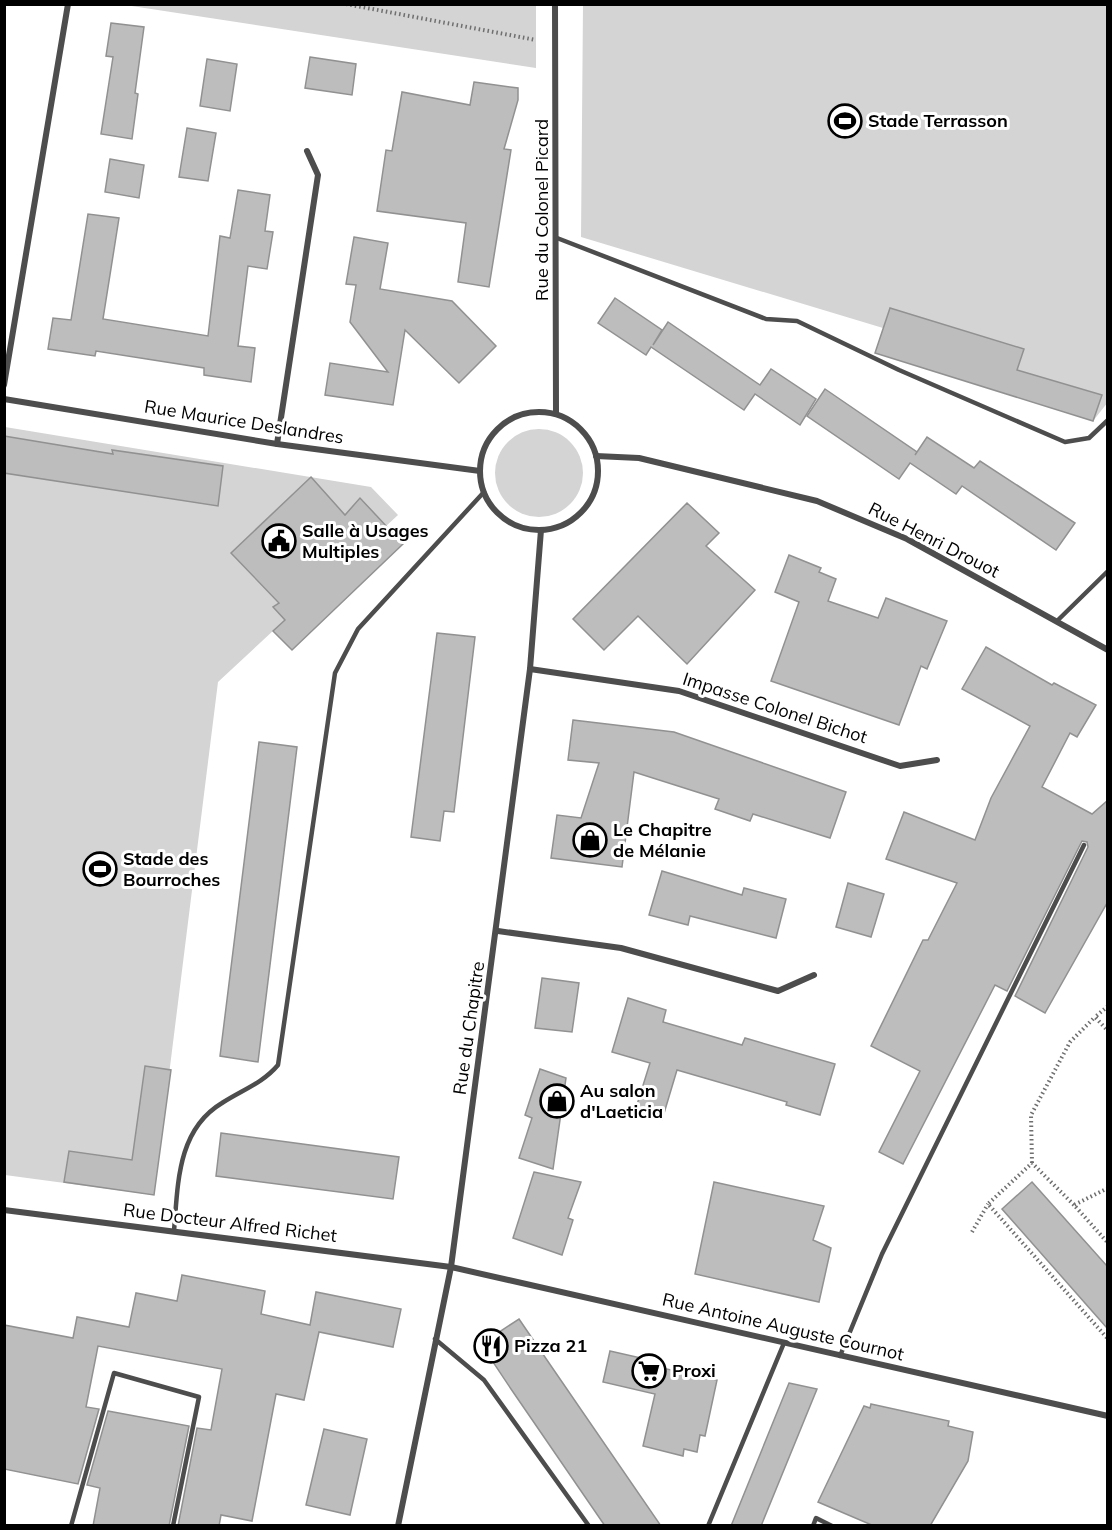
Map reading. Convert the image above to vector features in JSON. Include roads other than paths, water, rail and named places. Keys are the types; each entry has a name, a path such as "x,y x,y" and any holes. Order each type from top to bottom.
{"street":[{"path":"4,386 68,4"},
{"name":"Rue du Colonel Picard","path":"555,4 556,414"},
{"path":"277,444 318,174 307,151"},
{"name":"Rue Maurice Deslandres","path":"4,399 277,444 480,471"},
{"path":"538,412 556,414 574,423 588,438 596,456 598,474 595,491 587,506 574,519 559,527 541,530 523,528 506,520 492,508 484,492 480,471 487,445 504,424 520,415 538,412"},
{"name":"Rue Henri Drouot","path":"596,456 639,458 817,501 907,539 1107,650"},
{"name":"Rue du Chapitre","path":"398,1526 451,1268 498,932 530,669 541,530"},
{"name":"Impasse Colonel Bichot","path":"530,669 679,691 900,766 937,760"},
{"path":"498,932 621,948 778,991 814,975"},
{"name":"Rue Docteur Alfred Richet","path":"4,1210 451,1268"},
{"name":"Rue Antoine Auguste Cournot","path":"451,1268 1107,1416"}],"lane":[{"path":"557,238 766,319 798,321 899,370 1065,442 1089,438 1107,420"},
{"path":"174,1231 181,1160 196,1124 220,1104 267,1078 279,1065 335,673 358,629 484,492"},
{"path":"1057,621 1107,571"},
{"path":"840,1356 882,1254 1084,845"},
{"path":"435,1339 483,1380 589,1526"},
{"path":"708,1526 784,1343"},
{"path":"71,1526 114,1373 199,1397 173,1526"},
{"path":"813,1526 816,1518 832,1526"}],"place":[{"name":"Stade Terrasson","path":"845,121"},
{"name":"Salle à Usages Multiples","path":"279,541"},
{"name":"Le Chapitre de Mélanie","path":"590,840"},
{"name":"Stade des Bourroches","path":"100,869"},
{"name":"Au salon d'Laeticia","path":"557,1101"},
{"name":"Pizza 21","path":"491,1346"},
{"name":"Proxi","path":"649,1371"}]}
